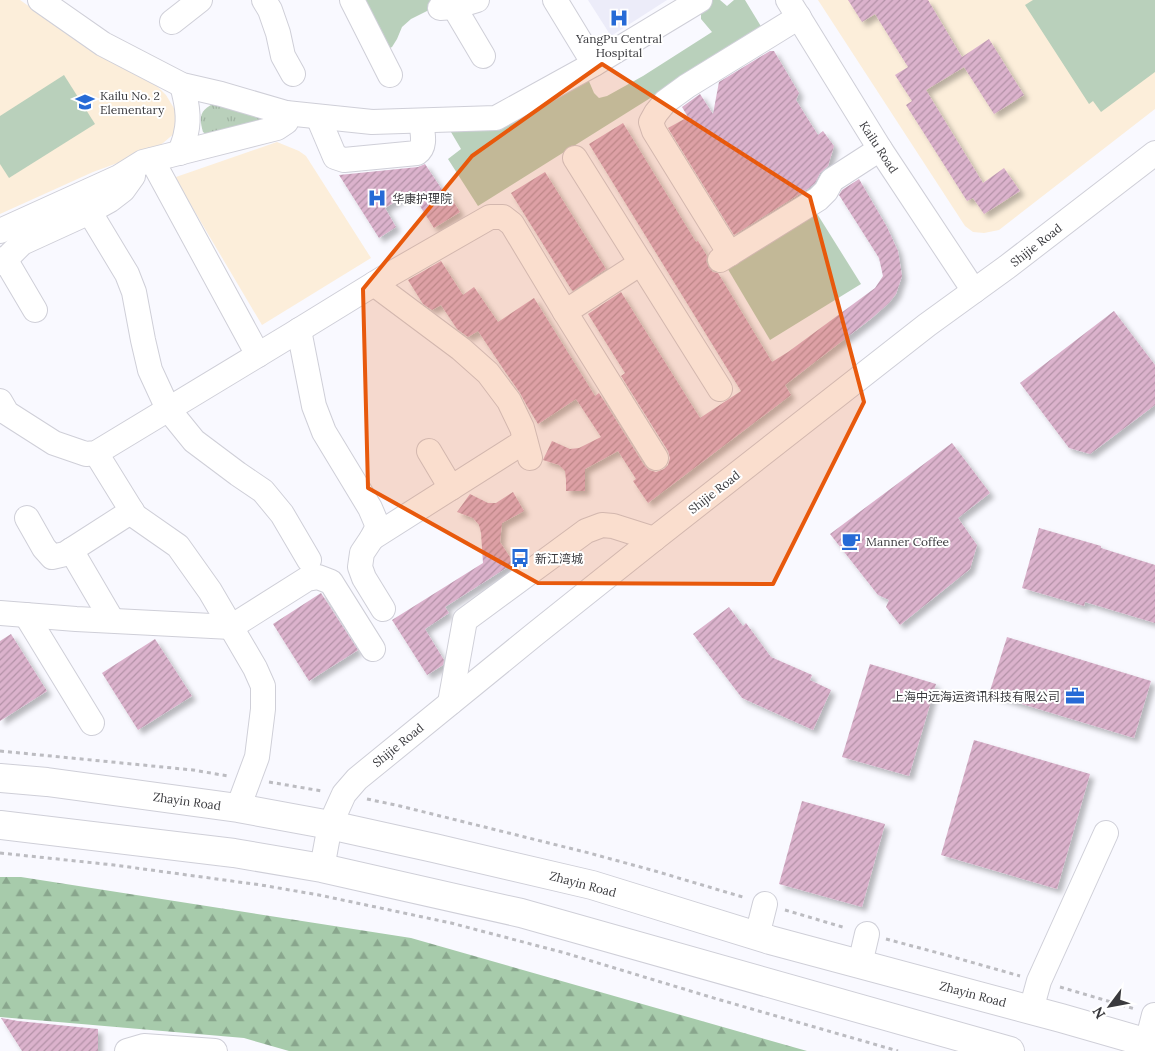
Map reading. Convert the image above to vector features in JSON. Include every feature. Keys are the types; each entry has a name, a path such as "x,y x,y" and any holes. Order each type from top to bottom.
{"main road":[{"name":"Zhayin Road","path":"0,778 47,782 238,808 330,825 443,850 592,886 757,936 1151,1044"},
{"path":"0,825 234,853 322,868 521,912 1010,1051"}],"street":[{"path":"40,0 104,44 182,84 286,113 372,122 496,118 594,64 700,0"},
{"path":"172,22 200,0"},
{"path":"352,0 390,75"},
{"path":"477,0 447,7 483,56"},
{"path":"555,0 594,64"},
{"path":"273,3 283,56 293,74"},
{"path":"793,9 665,102 651,122 654,131 725,257 818,199 826,191 832,180 880,149"},
{"name":"Kailu Road","path":"793,9 880,149 974,291"},
{"path":"180,153 187,132 187,106 182,84"},
{"path":"0,232 119,177 148,161 277,128 286,122 286,113"},
{"path":"318,117 335,157 344,160 417,153 422,150 423,146 421,120"},
{"name":"Shijie Road","path":"322,868 330,825 344,794 357,779 654,539 927,325 1155,153"},
{"path":"574,158 720,389"},
{"path":"35,310 2,261 22,243 110,200 123,190 148,161"},
{"path":"148,161 258,355"},
{"path":"89,211 127,274 134,292 150,370 168,409 194,441 263,491 282,514 309,560"},
{"path":"0,401 7,413 54,443 86,454 96,453 374,284 490,217 503,218 512,224 656,458"},
{"path":"565,312 641,264"},
{"path":"372,538 451,488 528,449 522,428 509,401 488,373 461,349 374,284"},
{"path":"299,330 314,406 324,432 370,508 376,522 377,528 362,554 360,567 364,578 383,610"},
{"path":"429,451 451,488"},
{"path":"96,453 135,516 178,546 210,591 255,668 263,686 263,709 257,757 238,808"},
{"path":"26,518 44,548 52,557 65,554 132,511"},
{"path":"450,703 465,620 586,531 602,525 613,526 654,539"},
{"path":"71,550 112,620"},
{"path":"0,613 231,627 307,580 318,577 331,582 373,649"},
{"path":"26,615 92,723"},
{"path":"1031,1010 1039,982 1106,832"},
{"path":"757,936 765,904"},
{"path":"860,964 867,934"},
{"path":"1151,1044 1154,1014"},
{"path":"127,1051 144,1046 215,1051"}],"path":[{"path":"0,853 114,865 261,885 319,895 451,923 558,951 717,1000 898,1051"}],"highlighted area":[{"path":"602,64 810,197 864,402 773,584 538,583 368,488 363,289 472,156"}],"shaded area":[{"name":"Kailu No. 2 Elementary","path":"0,0 20,0 47,19 154,83 166,95 175,110 178,125 176,132 153,150 93,172 0,214"},
{"name":"YangPu Central Hospital","path":"588,0 667,0 611,36"},
{"path":"818,0 1155,0 1155,109 999,230 984,233 973,232 965,226"},
{"path":"277,142 306,156 371,258 262,325 176,180 176,177"}],"green space":[{"path":"356,0 468,0 441,4 411,19 402,27 392,47 382,52"},
{"path":"712,0 720,0 727,6 734,0 745,0 762,28 478,206 448,159 461,149 448,127 588,79 594,93 599,98 607,96 643,76 712,32 701,19 701,8"},
{"path":"1033,0 1155,0 1155,72 1101,112 1093,101 1089,104 1025,5"},
{"path":"64,75 95,124 9,178 0,164 0,116"},
{"path":"217,102 267,117 262,126 209,136 203,132 201,117 207,107"},
{"path":"816,212 861,284 770,340 726,266"},
{"path":"0,877 21,877 411,938 807,1051 289,1051 244,1038 0,1017"}],"building":[{"path":"848,0 928,0 962,57 989,39 1024,95 994,114 964,67 926,90 983,183 1004,168 1020,191 984,214 973,198 967,201 906,105 912,101 895,75 908,67 875,14 862,22"},
{"path":"770,51 774,51 799,93 796,100 818,135 823,131 834,146 828,166 820,173 815,183 734,235 668,128 688,117 682,107 700,94 713,114 719,82"},
{"path":"623,123 696,242 698,241 707,256 706,261 709,268 713,272 718,273 772,362 875,288 883,276 879,258 839,195 842,190 859,179 887,227 898,251 902,276 896,294 889,303 785,385 791,395 648,503 633,481 636,479 618,451 585,469 585,491 566,491 565,471 559,465 543,460 552,441 570,449 579,448 601,437 576,399 538,424 520,393 478,331 468,337 457,329 441,305 432,310 423,304 408,280 441,261 463,295 474,287 498,322 534,298 595,396 599,393 644,465 649,470 656,472 664,469 668,465 670,458 668,451 621,376 625,373 588,314 621,292 700,418 741,391 589,144"},
{"name":"华康护理院","path":"425,164 443,191 446,190 460,212 434,228 411,192 385,208 396,227 379,238 339,175 418,167"},
{"path":"545,172 606,269 573,291 511,193"},
{"path":"1114,311 1155,365 1155,405 1090,454 1069,448 1020,383"},
{"path":"952,443 990,493 958,518 977,545 970,569 900,625 886,607 889,600 878,595 830,534"},
{"path":"513,492 524,511 502,523 500,542 514,563 445,607 449,613 425,629 444,660 443,665 427,675 392,620 483,563 479,525 473,518 457,512 470,494 488,503 496,503"},
{"path":"1039,528 1101,546 1101,548 1155,565 1155,623 1085,602 1084,606 1022,588"},
{"path":"321,593 358,650 309,681 273,624"},
{"path":"729,607 743,626 746,623 771,657 812,675 810,680 831,690 813,730 742,698 693,634"},
{"path":"11,634 47,691 0,721 0,641"},
{"path":"1007,637 1151,681 1134,738 989,694"},
{"path":"155,639 192,696 138,730 102,673"},
{"path":"870,664 936,684 909,776 842,757"},
{"path":"974,740 1090,774 1057,889 941,855"},
{"path":"802,801 885,824 862,907 779,884"},
{"path":"1,1018 98,1029 98,1051 22,1051"}],"place":[{"name":"YangPu Central Hospital","path":"619,18"},
{"name":"Kailu No. 2 Elementary","path":"85,102"},
{"name":"华康护理院","path":"377,198"},
{"name":"Manner Coffee","path":"851,541"},
{"name":"新江湾城","path":"520,558"},
{"name":"上海中远海运资讯科技有限公司","path":"1075,696"}]}
